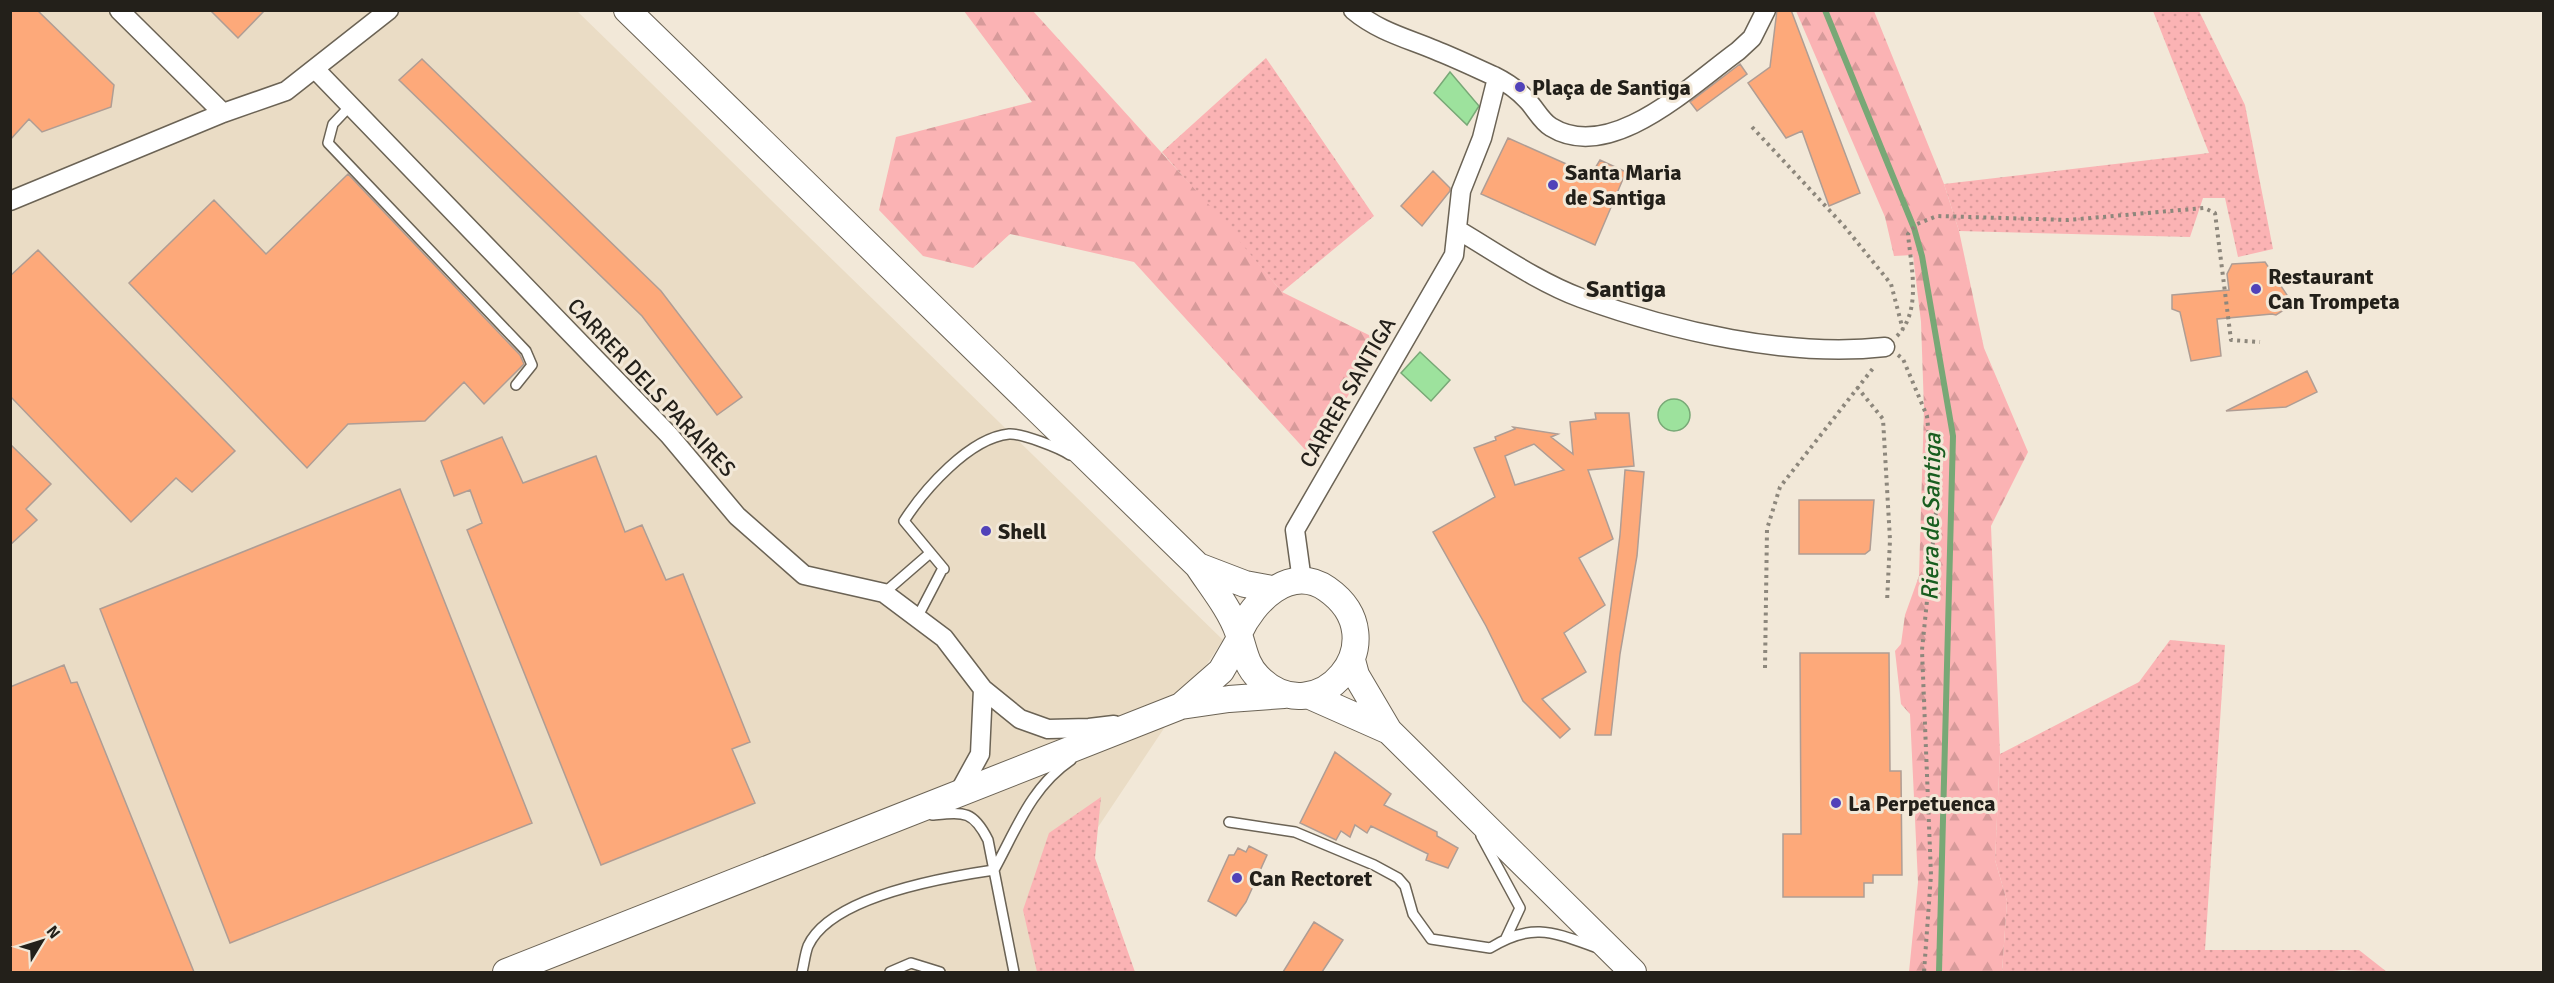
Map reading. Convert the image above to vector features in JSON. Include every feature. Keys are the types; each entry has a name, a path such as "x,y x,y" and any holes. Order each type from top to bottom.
{"main road":[{"path":"630,14 1198,566 1239,637 1249,665 1258,677 1284,695"},
{"path":"1198,566 1245,584 1272,589 1302,581 1324,587 1343,601 1352,616 1357,640 1352,660 1337,681 1310,696"},
{"path":"1180,706 1221,671 1239,637 1246,616 1272,589"},
{"path":"1352,660 1356,675 1389,731 1633,972"},
{"path":"506,972 1180,706 1229,699 1284,695 1310,696 1389,731"}],"street":[{"path":"118,10 223,113"},
{"path":"10,201 223,113 286,91 389,10"},
{"path":"1353,10 1373,26 1497,78 1527,100 1548,126 1567,136 1598,137 1622,131 1642,120 1738,51 1752,38 1766,10"},
{"name":"CARRER DELS PARAIRES","path":"315,69 669,435 737,516 804,575 884,593 944,638 983,689 1020,719 1048,729 1089,728 1149,719"},
{"name":"CARRER SANTIGA","path":"1302,581 1295,530 1454,255 1461,191 1482,138 1497,78"},
{"path":"1458,230 1580,298 1654,320 1721,337 1793,348 1857,350 1885,347"},
{"path":"958,794 980,754 983,689"}],"lane":[{"path":"350,106 333,124 328,143 526,351 532,365 516,385"},
{"path":"917,618 944,568 929,554 904,521 918,500 968,451 993,438 1011,434 1026,438 1066,453 1124,495"},
{"path":"884,593 929,554"},
{"path":"994,870 1028,802 1046,781 1066,764 1115,731"},
{"path":"1459,798 1520,908 1506,938"},
{"path":"890,821 959,812 979,821 988,840 1014,972"},
{"path":"1229,822 1294,832 1374,865 1398,878 1405,886 1413,914 1431,939 1490,948 1506,938 1547,930 1612,952"},
{"path":"802,972 808,945 828,922 852,906 939,878 994,870"},
{"path":"890,972 911,963 940,972"}],"path":[{"path":"1752,127 1844,226 1891,284 1903,330"},
{"path":"1924,972 1931,874 1922,650 1936,512 1927,416 1903,359 1885,347 1903,330 1911,314 1912,280 1908,234 1917,224 1937,216 2068,220 2204,208 2215,213 2231,340 2260,342"},
{"path":"1765,668 1767,528 1780,487 1874,367"},
{"path":"1857,387 1883,419 1890,540 1887,602"}],"shaded area":[{"path":"10,11 577,11 1223,640 1036,920 1042,972 11,972"},
{"path":"1450,72 1479,106 1467,125 1434,93"},
{"path":"1420,352 1450,380 1431,401 1401,373"},
{"path":"1674,399 1685,404 1690,415 1685,426 1674,431 1663,426 1658,415 1663,404"}],"green space":[{"path":"964,11 1033,11 1210,206 1282,292 1385,343 1308,453 1134,262 1010,234 973,268 923,256 879,210 896,137 1032,102"},
{"path":"1796,11 1874,11 1944,184 1959,231 1984,348 2028,452 1991,526 2000,754 1995,860 2007,901 2002,972 1909,972 1918,882 1910,714 1901,704 1895,651 1901,644 1905,615 1919,576 1924,409 1921,322 1913,255 1894,256 1885,217"},
{"path":"2153,11 2199,11 2245,105 2273,249 2238,257 2225,198 2203,198 2190,237 1959,231 1944,184 2209,153"},
{"path":"1266,58 1374,216 1282,292 1162,152"},
{"path":"2170,640 2225,645 2205,950 2359,950 2387,972 2343,970 2322,972 2002,972 2007,901 1995,860 2000,754 2139,682"},
{"path":"1101,797 1095,858 1135,972 1037,972 1023,910 1049,833"}],"building":[{"path":"10,10 37,10 114,85 111,107 42,132 29,119 10,140"},
{"path":"210,10 265,10 238,38"},
{"path":"1777,10 1791,10 1860,193 1829,206 1802,131 1786,138 1748,83 1770,67"},
{"path":"422,59 661,291 742,397 717,415 642,316 399,80"},
{"path":"1740,64 1747,74 1697,111 1690,102"},
{"name":"Santa Maria de Santiga","path":"1508,138 1591,175 1600,160 1626,172 1595,245 1481,194"},
{"path":"1433,171 1450,188 1450,191 1422,226 1401,206"},
{"path":"348,174 520,355 524,364 484,404 464,382 425,421 348,424 307,468 129,283 214,200 266,254"},
{"path":"38,250 235,451 192,492 176,478 131,522 10,396 10,276"},
{"path":"2265,262 2293,304 2276,315 2217,319 2221,356 2191,361 2180,312 2172,309 2172,295 2229,290 2227,274 2232,264"},
{"path":"2307,371 2317,392 2286,407 2226,411"},
{"path":"1595,413 1629,413 1634,466 1588,470 1613,539 1579,558 1605,605 1564,633 1586,672 1542,699 1570,729 1560,738 1523,701 1486,626 1433,532 1495,497 1474,448 1496,440 1495,437 1515,429 1513,427 1558,434 1551,437 1573,454 1570,422 1596,419","holes":["1534,444 1564,470 1515,485 1505,456"]},
{"path":"502,437 523,483 596,456 625,532 642,525 666,580 683,574 750,742 732,749 755,803 601,865 467,530 482,523 470,490 454,496 441,461"},
{"path":"10,444 51,484 26,509 37,520 10,545"},
{"path":"1625,470 1644,472 1637,556 1620,654 1611,735 1595,735 1620,535"},
{"path":"400,489 532,823 230,943 100,609"},
{"path":"1799,500 1874,500 1870,550 1865,554 1799,554"},
{"name":"La Perpetuenca","path":"1800,653 1889,653 1890,771 1901,771 1902,875 1873,875 1873,883 1864,883 1864,897 1783,897 1783,834 1801,834"},
{"path":"64,665 71,683 77,682 194,972 10,972 10,687"},
{"path":"1335,752 1391,794 1384,805 1437,832 1437,836 1458,848 1448,868 1426,860 1428,854 1371,826 1367,833 1355,825 1350,837 1341,831 1336,840 1300,823"},
{"name":"Can Rectoret","path":"1249,846 1267,855 1246,902 1236,916 1208,901 1229,855 1234,855 1238,848 1246,852"},
{"path":"1314,922 1343,940 1322,972 1283,972"}],"waterway":[{"name":"Riera de Santiga","path":"1825,10 1914,228 1922,256 1953,436 1939,972"}],"place":[{"name":"Plaça de Santiga","path":"1520,87"},
{"name":"Santa Maria de Santiga","path":"1553,185"},
{"name":"Restaurant Can Trompeta","path":"2256,289"},
{"name":"Shell","path":"986,531"},
{"name":"La Perpetuenca","path":"1836,803"},
{"name":"Can Rectoret","path":"1237,878"}],"district":[{"name":"Santiga","path":"1626,289"}]}
